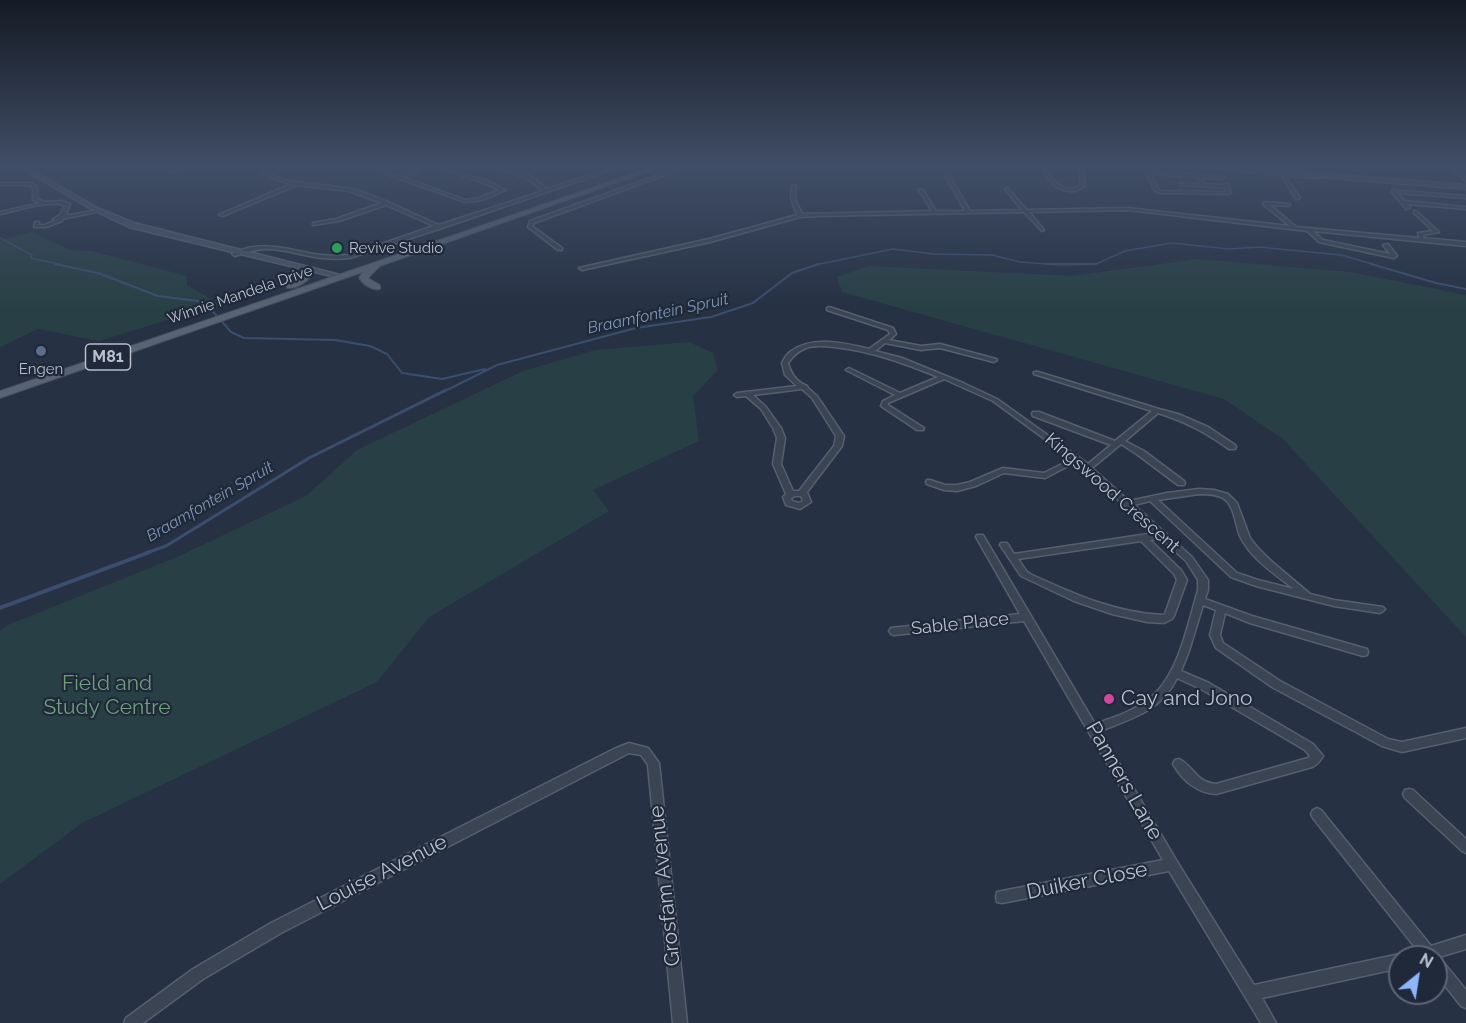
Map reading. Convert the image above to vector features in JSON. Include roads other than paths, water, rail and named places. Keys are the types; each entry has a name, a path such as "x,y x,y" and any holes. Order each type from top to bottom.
{"main road":[{"path":"101,214 161,233 332,276"},
{"name":"Winnie Mandela Drive","path":"0,395 229,311 511,214"},
{"name":"Winnie Mandela Drive","path":"229,311 257,299 389,260 523,214"},
{"path":"238,253 332,276"},
{"path":"377,287 363,277 370,270 389,260"},
{"path":"257,299 305,279 308,276 305,271"},
{"name":"Winnie Mandela Drive","path":"0,386 213,317"}],"street":[{"path":"61,218 63,214"},
{"path":"37,223 36,226 39,227 61,218 101,214"},
{"path":"315,224 355,214"},
{"path":"408,214 440,227"},
{"path":"238,253 270,246 326,258 342,258 479,214"},
{"path":"552,214 530,224 534,231 560,249"},
{"path":"582,268 710,240 800,216 902,214"},
{"path":"1027,214 1042,230"},
{"path":"1176,214 1294,228 1466,244"},
{"path":"1277,214 1294,228"},
{"path":"1418,214 1437,232 1420,234 1423,240"},
{"path":"1308,229 1321,242 1394,256 1386,245"},
{"path":"829,309 891,329 893,334 872,350"},
{"path":"885,341 917,348 940,346 994,360"},
{"name":"Kingswood Crescent","path":"802,493 840,440 839,432 818,401 805,387 792,378 785,368 788,357 805,346 824,344 872,350 944,377 995,400 1077,459 1198,570 1203,580 1199,600 1175,673 1165,692 1154,702 1094,729"},
{"path":"849,370 899,395"},
{"path":"1036,374 1157,410 1195,424 1232,447"},
{"path":"920,428 885,406 889,399 944,377"},
{"path":"737,395 805,387"},
{"path":"748,394 764,408 777,428 781,438 777,464 790,494"},
{"path":"1088,468 1157,410"},
{"path":"1036,414 1141,453 1181,483"},
{"path":"930,482 944,487 957,488 1003,470 1045,476 1077,459"},
{"path":"1128,504 1208,491 1224,494 1232,502 1243,533 1253,548 1310,597"},
{"path":"802,493 808,500 800,506 789,503 787,497 790,494 802,493"},
{"path":"1152,499 1234,575 1256,584 1334,603 1380,609"},
{"path":"1012,557 1161,535"},
{"name":"Panners Lane","path":"980,537 1172,864 1269,1023"},
{"path":"1004,545 1023,574 1040,582 1102,607 1164,619 1169,616 1182,580 1178,572 1142,537"},
{"path":"1199,600 1221,609 1363,652"},
{"path":"1221,609 1215,635 1220,645 1276,684 1386,743 1402,747 1466,734"},
{"name":"Sable Place","path":"894,631 1027,617"},
{"path":"1175,673 1205,686 1300,741 1312,749 1317,756 1312,762 1216,789 1207,789 1192,781 1179,764"},
{"name":"Louise Avenue","path":"131,1023 198,974 276,928 618,752 629,748 644,752"},
{"name":"Grosfam Avenue","path":"644,752 652,763 680,1023"},
{"path":"1409,795 1466,847"},
{"path":"1317,814 1419,945"},
{"name":"Duiker Close","path":"1002,897 1172,864"},
{"path":"1448,950 1466,942"},
{"path":"1251,993 1388,964"},
{"path":"1448,980 1466,1001"}],"waterway":[{"path":"0,238 32,255 31,258 62,265"},
{"name":"Braamfontein Spruit","path":"1096,264 1125,251 1172,243 1229,249 1259,247 1341,255 1376,265"},
{"name":"Braamfontein Spruit","path":"818,264 893,249 934,254 992,255 1020,262 1047,264"},
{"path":"55,264 98,273 158,296 198,301 209,307 231,332 244,338 335,340 370,346 387,354 402,373 442,379 485,369"},
{"name":"Braamfontein Spruit","path":"443,392 497,365 636,328 711,317 753,303 792,273 818,264"},
{"name":"Braamfontein Spruit","path":"1047,264 1096,264"},
{"name":"Braamfontein Spruit","path":"1047,264 1096,264"},
{"name":"Braamfontein Spruit","path":"1371,264 1436,283 1466,289"},
{"name":"Braamfontein Spruit","path":"146,553 166,546 309,458 446,390"},
{"name":"Braamfontein Spruit","path":"0,608 150,552"}],"place":[{"name":"Revive Studio","path":"337,248"},
{"name":"Engen","path":"41,351"},
{"name":"Cay and Jono","path":"1109,699"}],"park label":[{"name":"Field and Study Centre","path":"107,696"}]}
